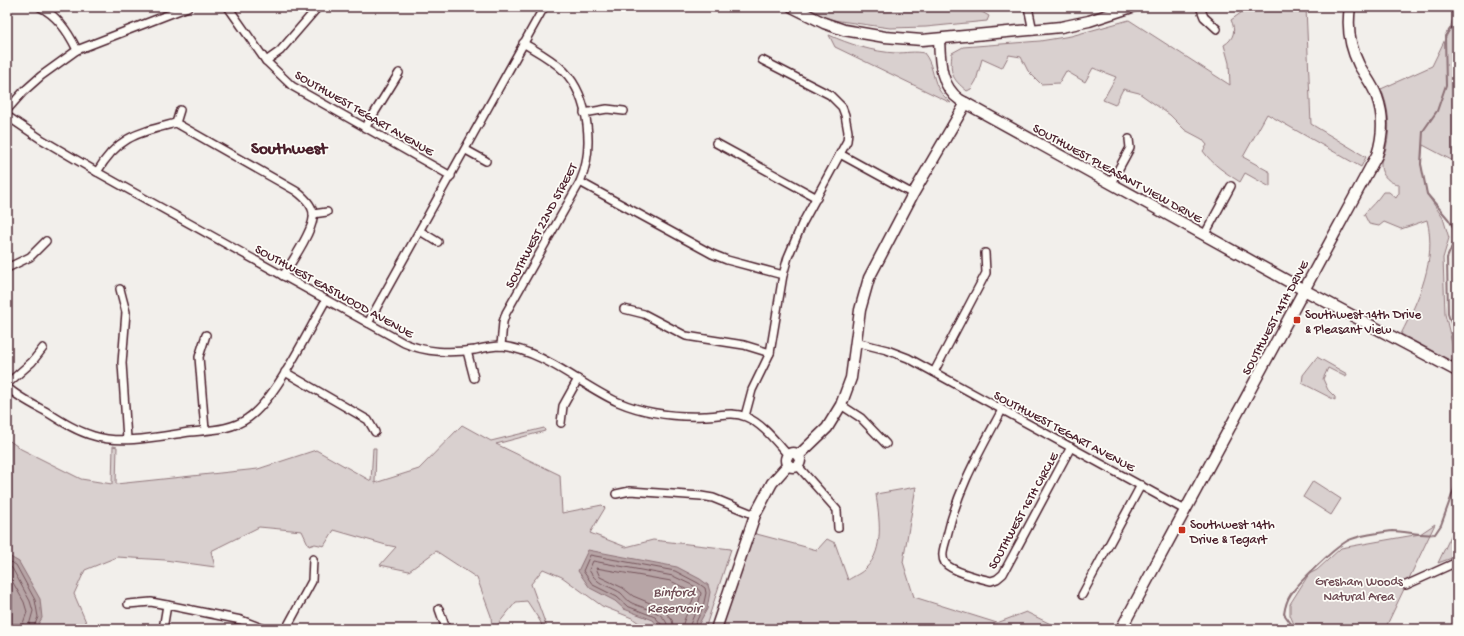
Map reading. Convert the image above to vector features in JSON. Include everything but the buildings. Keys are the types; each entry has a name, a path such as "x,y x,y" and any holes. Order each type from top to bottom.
{"street":[{"path":"40,7 52,15 65,28 77,50"},
{"path":"7,110 23,92 41,76 77,50 176,9 188,7"},
{"name":"SOUTHWEST TEGART AVENUE","path":"228,7 266,61 292,86 451,176"},
{"path":"266,61 280,51 318,7"},
{"path":"368,323 466,150 544,7"},
{"path":"792,7 824,23 853,32 905,40 939,39 1033,31 1074,25 1110,11 1132,7"},
{"path":"1028,7 1033,31"},
{"path":"1200,7 1204,17 1217,29"},
{"name":"SOUTHWEST 14TH DRIVE","path":"1120,629 1372,166 1380,145 1382,124 1380,106 1373,87 1359,64 1353,47 1349,30 1350,7"},
{"name":"SOUTHWEST PLEASANT VIEW DRIVE","path":"939,39 943,77 952,93 963,102 1205,234 1304,290 1456,371"},
{"name":"SOUTHWEST 22ND STREET","path":"501,346 503,322 506,313 580,182 586,169 589,151 588,133 584,113 575,87 565,73 554,62 523,43"},
{"path":"762,60 830,95 842,108 848,124 847,141 795,239 783,274 770,353 752,390 745,416 758,423 837,510 838,528"},
{"path":"365,128 399,72"},
{"path":"716,629 755,515 772,483 793,460 827,428 841,405 850,378 860,310 869,278 912,194 963,102"},
{"path":"584,113 607,109 624,111"},
{"path":"176,123 180,110"},
{"name":"SOUTHWEST EASTWOOD AVENUE","path":"7,116 41,139 97,172 404,343 432,352 501,346 538,357 618,402 635,408 677,416 731,414 745,416"},
{"path":"97,172 107,156 128,139 150,130 176,123 296,191 308,202 313,214 310,228 283,276"},
{"path":"1111,183 1130,148 1129,139"},
{"path":"716,143 817,198"},
{"path":"466,150 486,161"},
{"path":"840,154 912,194"},
{"path":"580,182 712,254 727,260 783,274"},
{"path":"1205,234 1231,186"},
{"path":"313,214 327,212"},
{"path":"420,231 438,242"},
{"path":"7,268 30,257 46,241"},
{"path":"934,372 986,273 985,253"},
{"path":"120,289 126,312 122,364 127,439"},
{"path":"7,387 21,397 79,430 104,439 127,439 227,428 248,419 262,406 285,372 326,300"},
{"path":"624,309 644,314 686,336 744,345 770,353"},
{"path":"206,335 199,357 206,430"},
{"name":"SOUTHWEST TEGART AVENUE","path":"856,342 897,353 1185,510"},
{"path":"7,384 32,362 43,348"},
{"path":"467,350 474,378"},
{"path":"285,372 368,420 375,432"},
{"path":"561,423 563,406 578,379"},
{"path":"841,405 861,418 886,444"},
{"name":"SOUTHWEST 16TH CIRCLE","path":"1002,410 962,484 953,510 943,556 947,565 953,569 991,581 997,579 1003,574 1071,447"},
{"path":"1082,595 1141,485"},
{"path":"616,494 630,491 701,496 727,503 755,515"},
{"path":"286,629 312,581 313,559"},
{"path":"1406,585 1457,562"},
{"path":"128,604 150,602 167,605 241,620 264,629"},
{"path":"163,629 167,605"},
{"path":"439,609 446,629"}],"green space":[{"path":"802,7 973,7 989,16 987,21 926,27 890,28 826,19"},
{"path":"1249,7 1306,7 1311,124 1366,157 1361,167 1267,114 1243,157 1270,172 1270,187 1245,173 1240,182 1220,168 1207,156 1203,151 1207,145 1202,139 1185,130 1170,115 1139,93 1123,89 1115,105 1103,100 1116,77 1093,68 1085,82 1066,71 1059,83 1041,84 1028,71 1021,57 1009,55 1002,68 982,59 976,81 971,89 967,91 955,79 951,66 952,53 963,47 1040,41 1071,36 1129,20 1230,85 1229,63 1224,45 1230,40 1234,31 1231,20"},
{"path":"1456,7 1457,163 1423,145 1421,164 1427,194 1443,218 1449,238 1443,258 1445,314 1457,364 1401,334 1420,293 1428,264 1430,250 1427,220 1401,229 1384,222 1379,226 1369,224 1364,214 1383,192 1389,192 1396,198 1399,193 1399,184 1389,181 1384,176 1381,169 1381,162 1388,141 1389,126 1386,103 1381,89 1432,66 1450,29"},
{"path":"829,35 853,44 879,51 896,53 924,53 931,66 938,88 951,103 835,47"},
{"path":"1317,357 1347,374 1346,377 1328,368 1323,379 1328,390 1335,397 1335,400 1302,383 1303,375"},
{"path":"462,425 491,441 544,428 545,431 496,444 560,475 562,513 602,505 605,508 590,533 626,547 653,540 731,549 705,629 647,629 632,618 602,606 562,577 543,569 531,584 547,628 543,628 527,601 516,602 494,629 492,629 491,616 477,578 436,551 409,571 380,565 396,547 334,530 324,546 315,544 309,546 302,531 259,527 211,551 215,567 165,560 117,557 85,570 74,594 89,629 7,629 7,439 21,449 81,479 112,484 113,446 117,447 116,484 258,469 316,450 371,481 373,448 376,448 375,483 419,469"},
{"path":"1313,481 1341,499 1331,515 1303,497"},
{"path":"916,487 903,562 914,597 997,623 1026,612 1061,629 722,629 749,532 817,550 827,539 835,543 848,580 864,570 876,552 879,523 876,494"},
{"path":"1457,523 1457,556 1438,563"},
{"name":"Gresham Woods Natural Area","path":"1435,524 1385,629 1296,629 1290,615 1290,604 1309,574 1317,570 1341,548 1420,534"}],"water":[{"name":"Binford Reservoir","path":"588,550 677,567 700,579 708,585 710,592 707,609 696,629 660,629 653,620 624,609 615,601 590,588 578,571"},
{"path":"7,555 19,562 40,599 42,618 35,629 7,629"}],"waterway":[{"path":"1457,24 1450,29 1445,36 1446,85 1437,111 1423,131 1421,164 1427,194 1453,227 1454,242 1447,258 1448,314 1457,341"},
{"path":"1306,629 1292,625 1284,614 1284,611 1291,594 1317,566 1341,545 1356,537 1392,531 1435,534 1441,525 1457,481"}],"place":[{"name":"Southwest 14th Drive & Pleasant View","path":"1297,320"},
{"name":"Southwest 14th Drive & Tegart","path":"1182,530"}],"district":[{"name":"Southwest","path":"289,147"}]}
